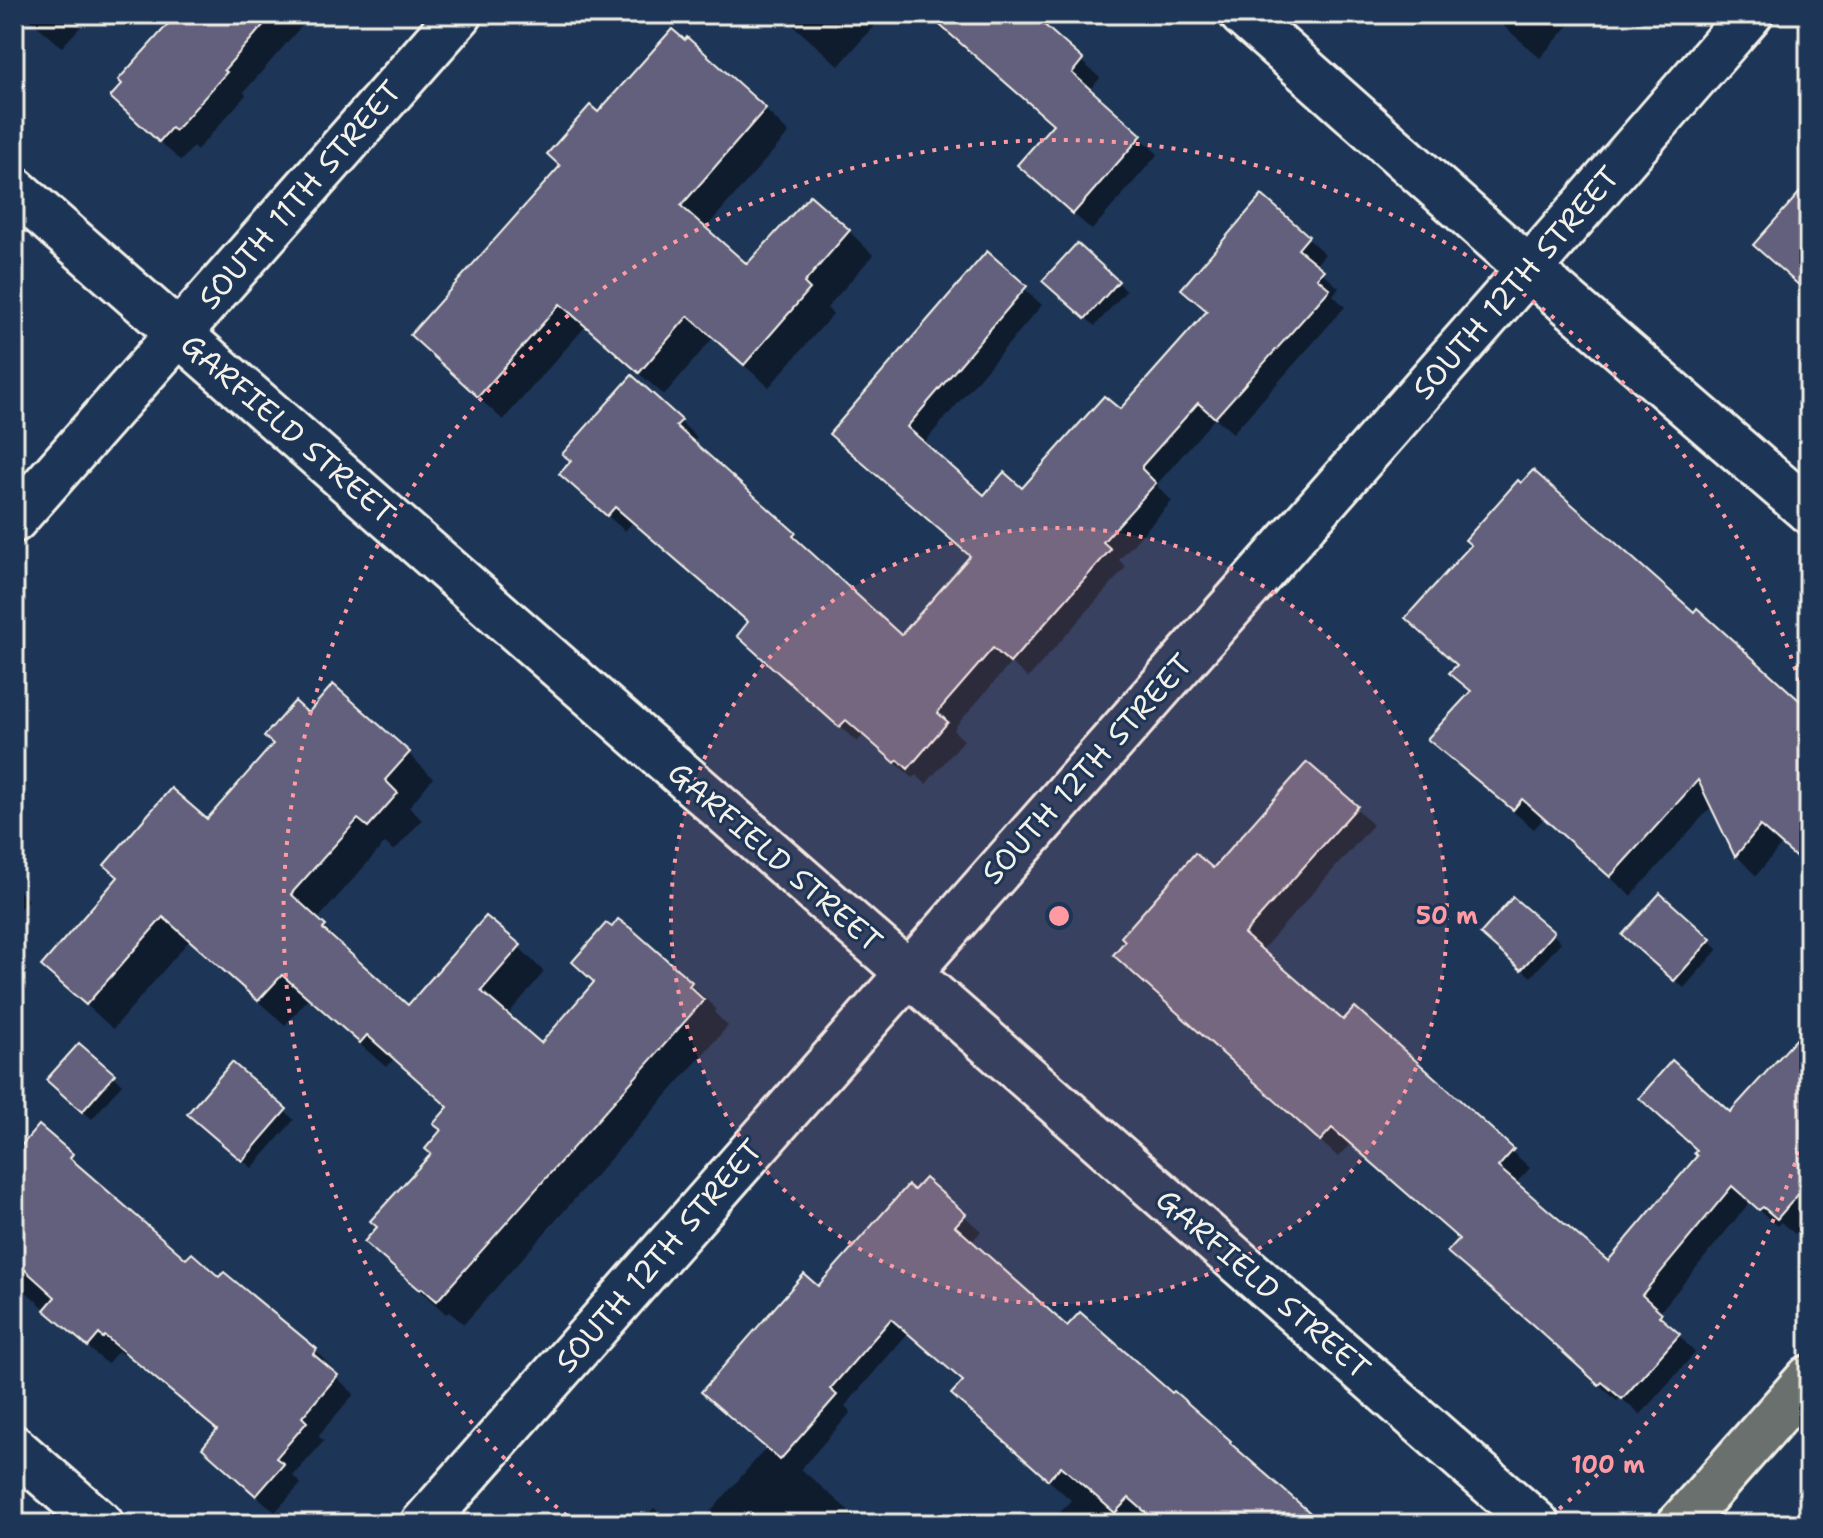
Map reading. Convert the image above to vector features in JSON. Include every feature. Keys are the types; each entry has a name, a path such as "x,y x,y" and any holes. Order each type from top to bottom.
{"main road":[{"path":"1680,1524 1809,1378"}],"street":[{"name":"SOUTH 11TH STREET","path":"14,520 460,14"},
{"path":"1242,14 1529,269 1809,511"},
{"name":"SOUTH 12TH STREET","path":"423,1524 1750,14"},
{"name":"GARFIELD STREET","path":"14,189 1537,1524"},
{"path":"14,1448 101,1524"}],"building":[{"path":"177,14 273,14 175,131 171,128 159,142 110,97 122,84 118,80"},
{"path":"927,14 1032,14 1083,59 1072,73 1142,135 1073,214 1017,165 1053,124"},
{"path":"672,29 685,40 687,37 766,108 681,206 747,264 810,195 850,230 804,283 810,289 744,365 688,316 639,373 560,304 478,397 410,335 560,166 547,154 590,105 598,112"},
{"path":"1809,182 1809,294 1753,245"},
{"path":"1262,195 1309,236 1298,249 1324,270 1317,278 1330,289 1215,418 1198,403 1142,466 1156,483 1103,542 1111,549 1010,663 993,648 940,709 938,713 948,722 908,769 898,760 895,763 846,720 839,727 737,636 748,622 615,507 607,516 559,474 571,461 562,454 632,375 682,420 676,426 796,533 793,536 901,635 970,556 829,434 987,251 1027,286 907,427 984,495 1004,472 1022,488 1104,396 1120,409 1207,311 1181,289"},
{"path":"1077,243 1119,281 1085,319 1042,281"},
{"path":"1533,470 1694,612 1697,608 1809,709 1809,869 1760,826 1735,857 1698,780 1610,877 1522,799 1513,810 1427,739 1471,691 1449,673 1457,665 1405,618 1471,545 1465,540 1518,480 1521,483"},
{"path":"333,684 410,752 385,780 398,793 368,827 358,819 291,894 326,926 323,929 408,1005 486,916 521,945 481,991 541,1043 594,982 572,962 606,923 612,927 618,919 692,982 689,986 704,1000 437,1301 364,1242 377,1227 370,1221 431,1154 425,1149 441,1130 433,1124 448,1107 367,1035 360,1043 282,975 258,1001 163,917 86,1005 41,966 118,877 104,865 171,788 207,819 273,744 264,736 295,701 308,713"},
{"path":"1307,762 1358,806 1244,934 1343,1020 1355,1007 1441,1083 1514,1149 1498,1167 1608,1261 1697,1156 1694,1153 1697,1150 1639,1098 1672,1060 1730,1112 1809,1025 1809,1182 1777,1219 1763,1207 1759,1210 1732,1186 1642,1295 1662,1313 1659,1316 1680,1334 1622,1399 1602,1382 1599,1385 1447,1252 1459,1239 1332,1128 1320,1141 1113,955 1125,941 1121,937 1195,853 1213,868"},
{"path":"1660,893 1711,939 1674,981 1622,935"},
{"path":"1513,897 1554,932 1521,970 1480,934"},
{"path":"79,1043 115,1074 82,1112 46,1080"},
{"path":"232,1062 287,1109 242,1161 187,1114"},
{"path":"39,1125 73,1154 70,1158 186,1259 192,1253 219,1277 224,1272 317,1349 313,1354 338,1375 302,1417 307,1422 276,1458 284,1464 256,1496 202,1448 217,1430 105,1336 103,1338 99,1334 88,1347 44,1310 55,1297 14,1260 14,1154"},
{"path":"925,1178 966,1214 955,1226 1067,1326 1080,1312 1323,1524 1159,1524 1129,1498 1115,1513 1061,1466 1048,1480 951,1394 963,1381 891,1319 830,1389 837,1395 780,1460 701,1392 804,1274 818,1286 908,1185 914,1190"}]}
